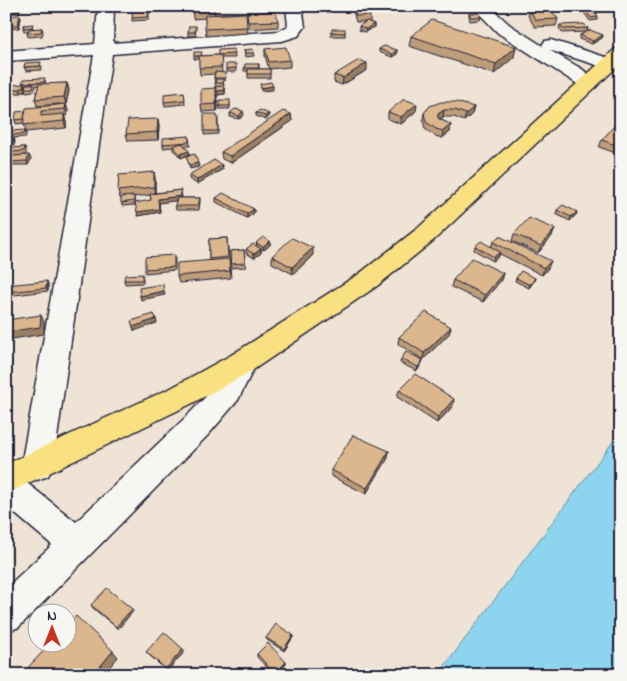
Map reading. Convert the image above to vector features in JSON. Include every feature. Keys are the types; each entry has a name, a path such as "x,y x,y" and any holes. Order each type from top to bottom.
{"highway":[{"path":"6,480 181,396 243,362 368,280 426,234 603,69"}],"street":[{"path":"37,466 104,49 106,6"},
{"path":"6,56 282,36 298,27 294,6"},
{"path":"480,6 487,16 510,34 575,72 603,69"},
{"path":"496,6 511,24 531,37 603,69"},
{"path":"6,614 198,425 228,392 243,362"},
{"path":"6,485 77,545"}],"water":[{"path":"621,431 621,675 438,675"}],"building":[{"path":"192,6 214,6 214,11 193,12"},
{"path":"353,6 368,6 370,15 356,16"},
{"path":"543,6 561,6 562,8 545,9"},
{"path":"595,6 598,11 592,11 598,17 591,18 583,7"},
{"path":"149,8 148,17 132,18 133,9"},
{"path":"550,9 558,19 536,20 529,10"},
{"path":"276,11 278,21 248,22 247,13"},
{"path":"246,13 247,27 205,29 205,15"},
{"path":"469,13 479,13 481,17 471,17"},
{"path":"214,14 239,14 214,15"},
{"path":"20,15 18,25 6,26 6,16"},
{"path":"432,20 516,47 496,64 411,36"},
{"path":"367,21 374,24 366,29 359,26"},
{"path":"33,24 32,27 23,28 24,25"},
{"path":"584,24 588,28 563,29 560,25"},
{"path":"189,26 196,26 195,32 188,32"},
{"path":"42,28 41,32 27,33 29,29"},
{"path":"332,29 345,29 345,33 331,32"},
{"path":"590,30 603,35 593,41 580,35"},
{"path":"384,46 397,50 392,54 379,49"},
{"path":"286,47 290,60 269,62 265,49"},
{"path":"234,49 235,54 218,55 218,50"},
{"path":"253,49 254,53 245,53 244,50"},
{"path":"194,52 202,52 201,56 194,56"},
{"path":"221,55 222,67 199,68 199,56"},
{"path":"359,60 367,63 343,78 334,75"},
{"path":"41,62 40,66 24,67 25,63"},
{"path":"226,64 236,64 236,68 226,69"},
{"path":"245,64 259,64 258,68 244,68"},
{"path":"248,69 270,69 270,74 248,74"},
{"path":"215,72 226,73 225,78 214,78"},
{"path":"45,78 44,82 22,83 24,79"},
{"path":"215,79 223,79 223,83 216,83"},
{"path":"271,82 273,86 261,88 260,84"},
{"path":"67,83 64,97 35,99 39,84"},
{"path":"24,84 20,89 10,90 12,85"},
{"path":"26,84 34,84 33,88 25,88"},
{"path":"222,86 225,90 216,91 214,87"},
{"path":"216,88 216,104 201,105 201,89"},
{"path":"184,92 185,100 164,102 164,94"},
{"path":"404,99 417,104 401,117 388,112"},
{"path":"219,100 230,100 230,106 219,106"},
{"path":"441,102 456,102 474,107 466,114 455,110 444,110 438,114 438,118 451,125 443,131 436,129 426,122 424,113 430,106"},
{"path":"66,104 65,109 41,111 41,116 64,114 64,121 23,125 26,108"},
{"path":"235,109 243,111 239,116 230,113"},
{"path":"260,110 269,114 265,116 256,113"},
{"path":"25,111 24,119 15,120 16,112"},
{"path":"283,111 291,114 230,156 221,152"},
{"path":"204,114 217,114 218,131 204,131"},
{"path":"158,119 157,132 126,134 128,120"},
{"path":"621,119 621,147 602,140"},
{"path":"25,130 24,134 10,135 10,131"},
{"path":"189,136 189,142 163,144 163,138"},
{"path":"14,138 10,150 6,150 6,139"},
{"path":"182,143 189,151 180,154 173,146"},
{"path":"25,147 24,151 11,152 12,148"},
{"path":"195,154 198,163 189,165 186,156"},
{"path":"29,155 27,161 10,162 12,156"},
{"path":"214,160 222,165 197,180 189,175"},
{"path":"154,172 154,187 118,191 119,175"},
{"path":"181,190 181,196 158,199 159,209 137,212 135,203 151,200 150,194"},
{"path":"223,193 254,209 247,214 216,198"},
{"path":"134,196 134,201 121,203 121,197"},
{"path":"177,198 200,198 198,206 175,206"},
{"path":"563,205 577,212 571,217 557,210"},
{"path":"529,218 555,229 541,246 514,234"},
{"path":"499,236 551,261 544,268 493,242"},
{"path":"263,237 270,241 263,247 256,243"},
{"path":"227,238 228,257 209,259 209,239"},
{"path":"292,238 313,248 292,267 272,256"},
{"path":"481,241 500,252 494,257 475,246"},
{"path":"253,244 261,249 254,254 246,249"},
{"path":"244,250 245,263 231,264 230,251"},
{"path":"174,255 174,267 145,269 145,257"},
{"path":"472,258 503,273 485,295 453,280"},
{"path":"229,259 230,271 177,276 177,263"},
{"path":"521,271 535,278 530,285 516,278"},
{"path":"143,274 142,280 124,280 125,275"},
{"path":"47,281 46,288 6,292 6,285"},
{"path":"163,284 164,291 140,296 139,288"},
{"path":"426,312 451,327 424,353 399,337"},
{"path":"154,314 156,319 133,327 131,321"},
{"path":"41,315 40,327 6,332 6,320"},
{"path":"406,352 423,360 418,367 401,359"},
{"path":"415,374 454,399 438,417 399,390"},
{"path":"353,435 389,451 367,488 331,470"},
{"path":"107,588 132,609 116,627 91,605"},
{"path":"78,618 113,651 93,675 21,675 41,654 78,654"},
{"path":"276,624 293,635 284,649 266,638"},
{"path":"164,632 183,649 166,669 146,652"},
{"path":"268,643 286,662 275,674 257,654"},
{"path":"264,669 269,675 258,675"}]}
